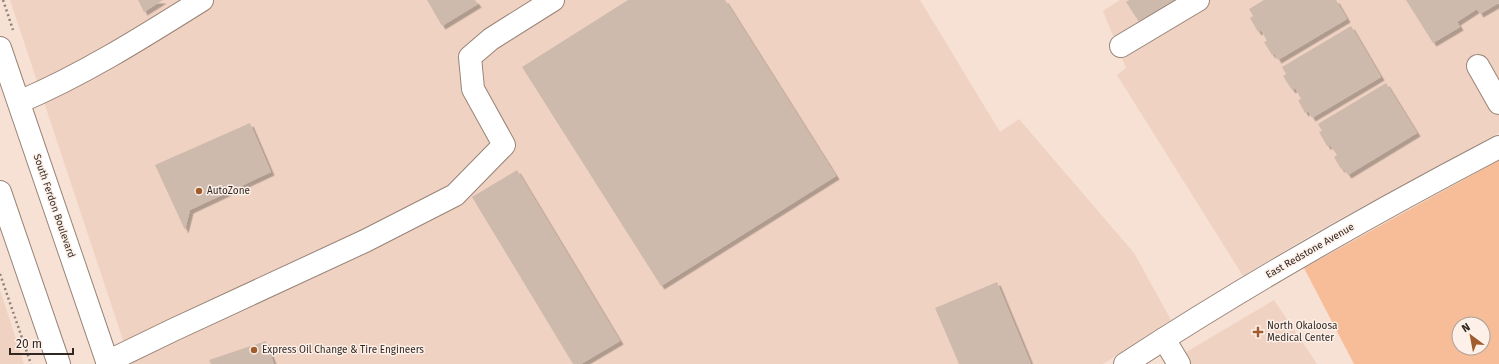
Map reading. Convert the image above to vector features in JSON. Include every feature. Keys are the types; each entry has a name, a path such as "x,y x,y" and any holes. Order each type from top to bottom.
{"main road":[{"path":"19,102 63,83 146,35 202,0"},
{"path":"106,363 186,323 365,241 455,195 504,146 473,88 470,57 491,39 554,0"},
{"path":"1121,46 1198,0"},
{"name":"South Ferdon Boulevard","path":"0,48 106,363"},
{"path":"1478,66 1499,103"},
{"name":"East Redstone Avenue","path":"1125,364 1322,243 1499,147"},
{"path":"0,192 59,364"},
{"path":"1164,339 1179,364"}],"path":[{"path":"0,274 31,364"}],"shaded area":[{"path":"10,0 920,0 1000,132 1019,119 1134,253 1171,320 1103,364 131,364"},
{"path":"1120,0 1499,0 1499,133 1316,232 1243,276 1117,75 1126,68 1103,11"},
{"path":"1499,160 1499,364 1354,364 1304,268"},
{"path":"0,290 24,364 0,364"},
{"name":"North Okaloosa Medical Center","path":"1274,300 1317,364 1166,364"}],"building":[{"path":"138,0 163,0 144,12"},
{"path":"427,0 475,0 478,4 442,26"},
{"path":"628,0 725,0 836,176 661,286 522,67"},
{"path":"1129,0 1180,0 1141,25 1126,2"},
{"path":"1264,0 1336,0 1347,19 1278,60 1274,53 1272,55 1264,42 1267,41 1261,30 1258,32 1250,18 1253,16 1249,9"},
{"path":"1406,0 1499,0 1499,3 1480,14 1477,9 1457,22 1460,27 1433,43"},
{"path":"1351,26 1381,77 1312,118 1308,111 1305,113 1298,100 1301,99 1295,88 1292,90 1283,76 1286,74 1282,67"},
{"path":"1386,83 1417,133 1348,175 1343,168 1341,169 1334,157 1337,155 1330,145 1327,146 1319,132 1322,131 1318,124"},
{"name":"AutoZone","path":"250,123 271,172 190,210 185,230 155,165"},
{"path":"517,170 620,341 581,364 573,364 472,197"},
{"path":"997,282 1031,364 959,364 935,308"},
{"name":"Express Oil Change & Tire Engineers","path":"266,341 274,364 211,364 209,360"}],"place":[{"name":"AutoZone","path":"199,191"},
{"name":"North Okaloosa Medical Center","path":"1258,332"},
{"name":"Express Oil Change & Tire Engineers","path":"254,350"}]}
